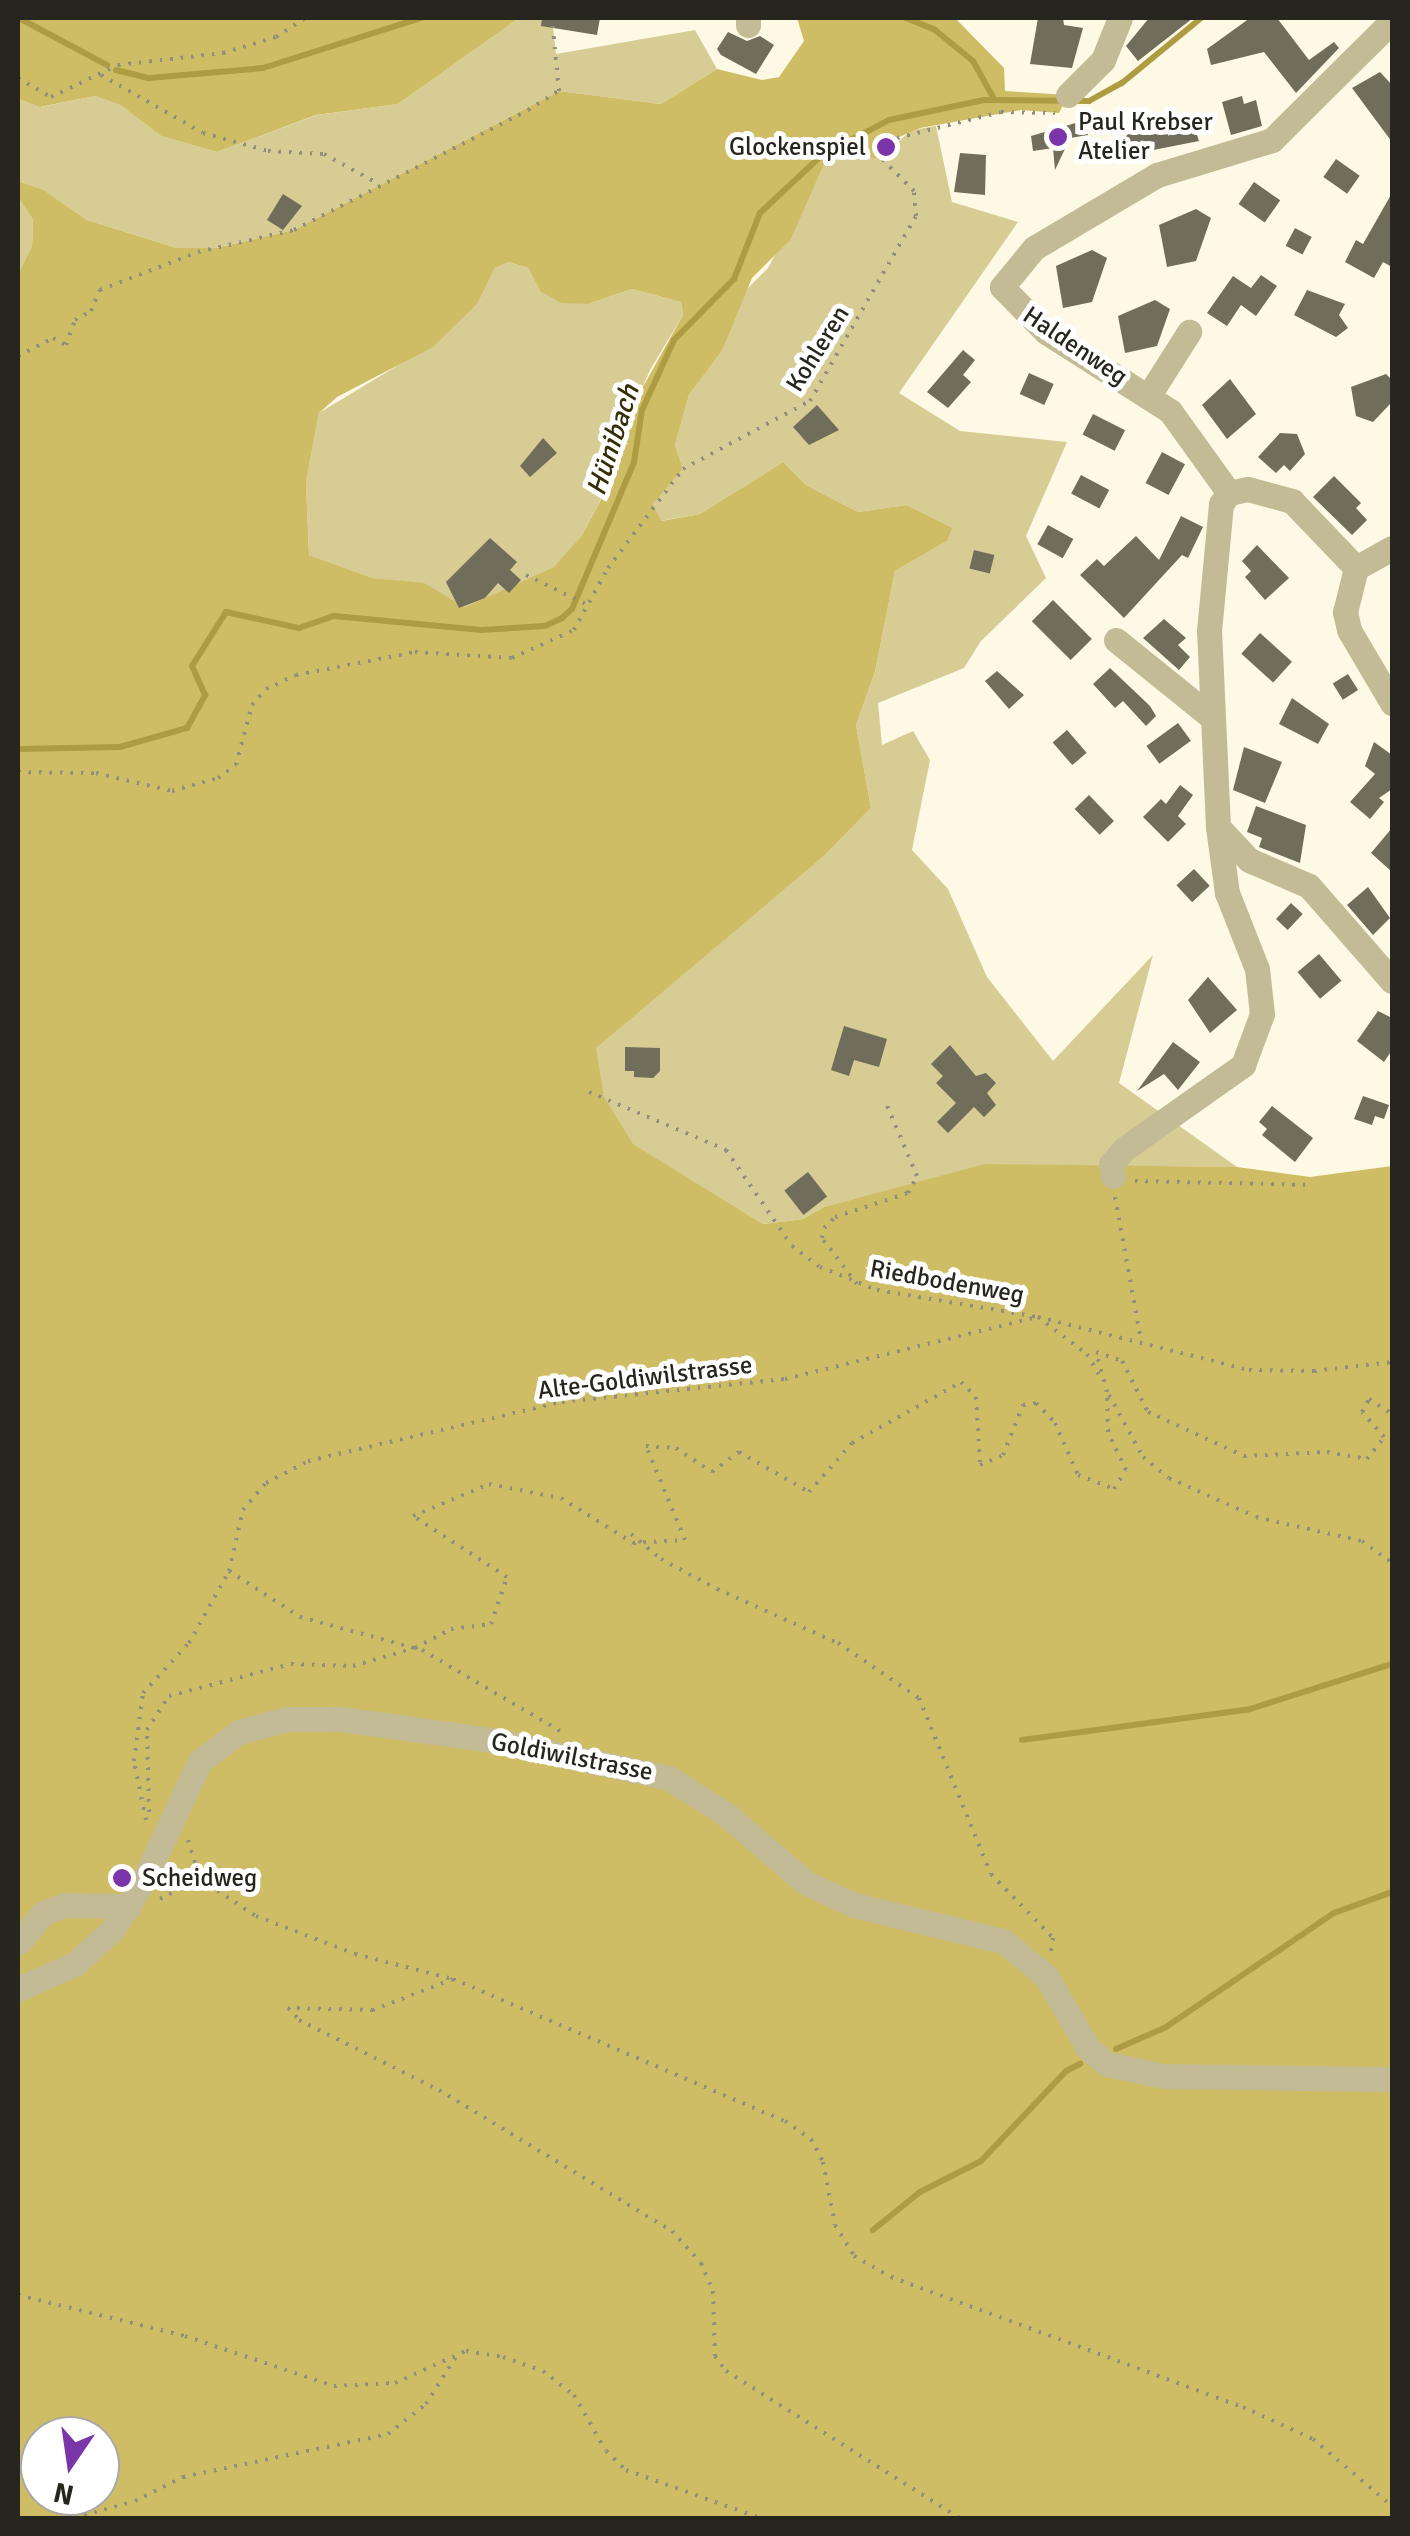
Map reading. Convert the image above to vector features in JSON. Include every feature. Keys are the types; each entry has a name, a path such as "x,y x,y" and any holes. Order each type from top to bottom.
{"street":[{"path":"1063,104 1102,60 1120,18"},
{"name":"Haldenweg","path":"1229,493 1196,442 1149,395 1024,315 1002,287 1013,266 1174,166 1272,140 1390,27"},
{"path":"1149,395 1190,332"},
{"path":"1112,1176 1110,1164 1124,1149 1235,1073 1258,1038 1258,969 1227,893 1209,715 1209,632 1221,504 1229,493 1269,492 1292,501 1356,568"},
{"path":"1392,548 1356,568 1347,595 1349,630 1392,703"},
{"path":"1116,640 1209,715"},
{"path":"1218,827 1249,860 1310,886 1392,982"},
{"name":"Goldiwilstrasse","path":"18,1989 74,1964 128,1906 186,1780 239,1732 287,1719 341,1719 636,1766 699,1793 806,1884 854,1905 1003,1941 1046,1976 1088,2048 1107,2064 1134,2073 1392,2078"},
{"path":"18,1943 43,1913 66,1905 128,1906"}],"path":[{"path":"18,78 51,97 118,65 222,53 276,37 305,18"},
{"path":"18,356 53,338 66,345 75,320 92,310 100,290 198,252 294,230 559,91 552,18"},
{"path":"99,74 203,132 268,151 324,154 379,184"},
{"name":"Kohleren","path":"586,604 683,469 810,401 916,216 914,191 883,160 897,138 1001,112 1063,104"},
{"path":"18,772 96,773 172,791 218,778 236,765 252,705 266,689 296,675 415,652 512,658 574,630 586,604 568,600 526,576"},
{"name":"Riedbodenweg","path":"589,1092 726,1150 792,1246 856,1284 1038,1317 1087,1354 1143,1457 1169,1478 1256,1517 1362,1540 1392,1563"},
{"path":"856,1284 822,1238 824,1228 835,1216 908,1193 917,1176 885,1101"},
{"path":"1141,1340 1112,1176 1311,1185"},
{"name":"Alte-Goldiwilstrasse","path":"147,1832 134,1761 143,1694 188,1642 229,1570 242,1510 266,1483 308,1461 562,1402 784,1379 1038,1317 1249,1370 1314,1371 1392,1362"},
{"path":"632,1534 646,1546 685,1540 646,1446 676,1448 712,1472 739,1452 809,1492 852,1443 961,1382 976,1397 980,1465 1004,1455 1023,1405 1036,1403 1054,1423 1078,1475 1114,1490 1126,1470 1108,1432 1107,1392 1096,1352 1122,1361 1148,1412 1244,1456 1327,1452 1367,1459 1384,1438 1362,1412 1369,1399 1392,1414"},
{"path":"150,1826 147,1730 169,1696 291,1664 353,1666 416,1648 451,1629 492,1624 506,1576 413,1516 489,1484 560,1498 718,1590 838,1642 919,1698 991,1874 1053,1938 1046,1976"},
{"path":"229,1570 300,1617 416,1648 601,1760"},
{"path":"128,1906 200,1879 290,1931 454,1979 785,2121 812,2140 823,2162 835,2224 854,2256 891,2277 1243,2407 1312,2439 1392,2506"},
{"path":"454,1979 373,2010 288,2008 299,2020 439,2090 672,2230 701,2262 713,2291 715,2356 726,2371 959,2518"},
{"path":"18,2296 185,2336 334,2386 395,2383 457,2356 503,2357 543,2371 574,2395 606,2451 626,2470 760,2518"},
{"path":"74,2518 135,2501 183,2477 388,2434 426,2404 457,2356"}],"shaded area":[{"path":"18,18 519,18 398,104 316,115 217,152 161,136 120,105 95,96 40,107 18,99"},
{"path":"519,18 552,18 556,54 695,30 717,69 661,104 559,91 294,230 214,248 177,248 87,220 44,190 18,181 18,99 41,107 95,96 120,105 161,136 217,152 317,115 398,104"},
{"path":"797,18 955,18 1004,68 1005,91 1068,95 1059,113 1021,110 920,128 897,138 883,160 840,149 826,159 791,239 752,278 722,351 689,395 675,445 683,469 653,504 661,521 700,514 783,462 806,485 858,512 906,505 952,528 947,541 895,571 875,672 856,725 871,808 823,857 596,1048 604,1097 633,1144 763,1224 803,1219 824,1207 985,1164 1237,1167 1310,1177 1392,1166 1392,2518 18,2518 18,274 32,246 33,220 18,197 18,181 44,190 87,220 177,248 215,248 294,230 559,91 661,104 717,69 762,80 779,77 804,41","holes":["509,262 528,268 540,291 561,303 588,304 632,289 681,302 683,315 634,403 613,477 582,535 554,567 465,607 424,583 373,578 309,555 306,482 319,413 337,397 433,347 478,303 495,268"]},
{"path":"936,126 952,202 1018,222 899,393 960,431 1067,442 1026,536 1046,578 981,641 964,668 878,703 882,745 913,731 930,760 912,850 948,889 987,977 1053,1061 1153,955 1119,1083 1237,1167 986,1165 824,1207 803,1219 763,1224 632,1144 604,1098 595,1048 823,857 871,808 856,725 875,672 895,571 947,541 906,505 858,512 806,485 783,462 700,514 660,521 653,504 683,469 675,445 689,395 722,351 745,291 768,268 826,159 840,149 887,151 912,130"},
{"path":"18,197 33,220 32,246 18,274"},
{"path":"509,262 528,268 540,291 588,304 632,289 681,302 683,315 650,370 624,430 613,476 582,535 555,567 465,607 424,584 373,578 309,555 306,482 319,413 410,358 478,303 495,268"}],"building":[{"path":"542,18 600,18 597,35 541,26"},
{"path":"1038,18 1063,18 1064,25 1083,28 1072,68 1030,64"},
{"path":"1149,18 1193,18 1138,61 1126,46"},
{"path":"1250,18 1277,18 1309,60 1334,42 1339,48 1296,93 1264,52 1211,65 1207,49"},
{"path":"728,32 747,41 760,36 774,45 756,74 717,49"},
{"path":"1380,72 1392,85 1392,142 1352,88"},
{"path":"1242,96 1244,104 1256,100 1262,126 1231,135 1222,102"},
{"path":"1162,117 1165,125 1191,117 1199,141 1128,155 1123,139 1137,125"},
{"name":"Paul Krebser Atelier","path":"1086,120 1088,135 1070,138 1055,170 1053,148 1033,151 1031,136"},
{"path":"960,153 986,155 985,195 954,192"},
{"path":"1336,159 1360,176 1347,194 1323,177"},
{"path":"1254,182 1280,200 1265,222 1239,204"},
{"path":"1392,193 1392,267 1383,262 1374,278 1345,262 1356,240 1363,244"},
{"path":"283,194 302,206 283,230 267,220"},
{"path":"1196,209 1211,218 1196,261 1167,267 1159,225"},
{"path":"1295,228 1312,237 1302,255 1286,246"},
{"path":"1092,250 1107,258 1092,302 1063,308 1056,266"},
{"path":"1261,275 1277,286 1256,316 1241,305 1227,326 1207,313 1233,276 1251,288"},
{"path":"1307,290 1345,304 1339,315 1348,328 1336,337 1294,315"},
{"path":"1155,300 1170,309 1157,346 1125,353 1118,316"},
{"path":"963,350 975,360 963,375 971,382 948,408 927,392"},
{"path":"1029,373 1054,384 1044,405 1020,394"},
{"path":"1386,374 1392,380 1390,404 1373,422 1356,416 1351,387"},
{"path":"1230,379 1256,414 1227,439 1202,405"},
{"path":"817,405 839,430 809,445 793,427"},
{"path":"1093,414 1125,430 1115,451 1083,434"},
{"path":"1280,433 1297,434 1305,454 1290,471 1284,465 1276,473 1258,457"},
{"path":"543,438 557,453 530,477 520,466"},
{"path":"1162,452 1185,464 1169,495 1146,483"},
{"path":"1081,475 1109,490 1099,509 1071,494"},
{"path":"1334,476 1361,503 1356,508 1367,520 1352,535 1313,497"},
{"path":"1181,516 1203,527 1188,558 1182,555 1124,618 1080,575 1097,559 1104,566 1136,536 1159,560"},
{"path":"1048,525 1073,539 1063,558 1037,544"},
{"path":"490,538 517,562 510,570 521,580 509,593 498,583 485,598 459,608 446,582"},
{"path":"1257,545 1289,578 1265,600 1245,577 1251,571 1242,561"},
{"path":"974,550 994,555 990,574 969,568"},
{"path":"1053,600 1092,639 1071,660 1032,621"},
{"path":"1164,619 1186,638 1178,645 1190,657 1179,670 1143,638"},
{"path":"1260,633 1292,662 1273,683 1241,654"},
{"path":"1110,668 1150,706 1156,716 1146,726 1123,701 1115,708 1093,684"},
{"path":"997,671 1024,695 1009,709 985,681"},
{"path":"1348,674 1358,690 1343,700 1333,684"},
{"path":"1292,698 1329,724 1318,744 1279,724"},
{"path":"1178,723 1191,741 1159,764 1146,746"},
{"path":"1067,730 1087,753 1072,765 1053,742"},
{"path":"1374,742 1392,755 1392,789 1379,798 1384,802 1370,819 1350,802 1375,774 1365,766"},
{"path":"1244,747 1282,762 1265,803 1233,790"},
{"path":"1180,785 1193,795 1178,816 1186,824 1168,842 1143,817 1161,799 1166,804"},
{"path":"1089,795 1114,821 1100,835 1075,809"},
{"path":"1256,806 1306,825 1300,863 1259,847 1262,838 1247,832"},
{"path":"1392,828 1392,872 1371,853"},
{"path":"1194,869 1210,886 1192,902 1176,885"},
{"path":"1368,887 1390,918 1373,935 1347,905"},
{"path":"1291,903 1303,914 1288,930 1276,919"},
{"path":"1319,954 1341,981 1320,999 1298,972"},
{"path":"1208,977 1237,1010 1210,1033 1188,1000"},
{"path":"1378,1011 1392,1018 1392,1050 1384,1062 1357,1041"},
{"path":"844,1026 887,1039 879,1067 854,1060 849,1076 831,1070"},
{"path":"1173,1042 1200,1062 1178,1090 1164,1074 1137,1091"},
{"path":"950,1045 976,1076 986,1073 996,1083 987,1093 996,1105 984,1117 974,1107 948,1133 937,1122 956,1103 936,1083 943,1076 931,1064"},
{"path":"625,1047 660,1048 660,1071 653,1078 634,1077 634,1071 625,1071"},
{"path":"1363,1096 1389,1105 1384,1119 1375,1116 1372,1125 1354,1119"},
{"path":"1272,1106 1313,1138 1295,1162 1262,1135 1267,1129 1259,1122"},
{"path":"808,1172 827,1196 803,1215 784,1190"}],"waterway":[{"path":"19,18 107,65"},
{"path":"116,70 149,78 263,68 421,18"},
{"path":"906,18 935,30 973,61 994,99"},
{"name":"Hünibach","path":"18,749 120,747 187,728 205,695 192,666 226,612 299,628 334,616 481,630 545,626 562,618 572,609 634,462 642,410 674,340 734,279 760,213 822,155 889,120 984,100 1089,101 1122,83 1201,18"},
{"path":"1022,1740 1250,1709 1392,1664"},
{"path":"1116,2049 1166,2027 1334,1913 1392,1892"},
{"path":"873,2230 920,2192 981,2161 1066,2071 1080,2064"}],"place":[{"name":"Paul Krebser Atelier","path":"1058,137"},
{"name":"Glockenspiel","path":"886,147"},
{"name":"Scheidweg","path":"122,1878"}]}
